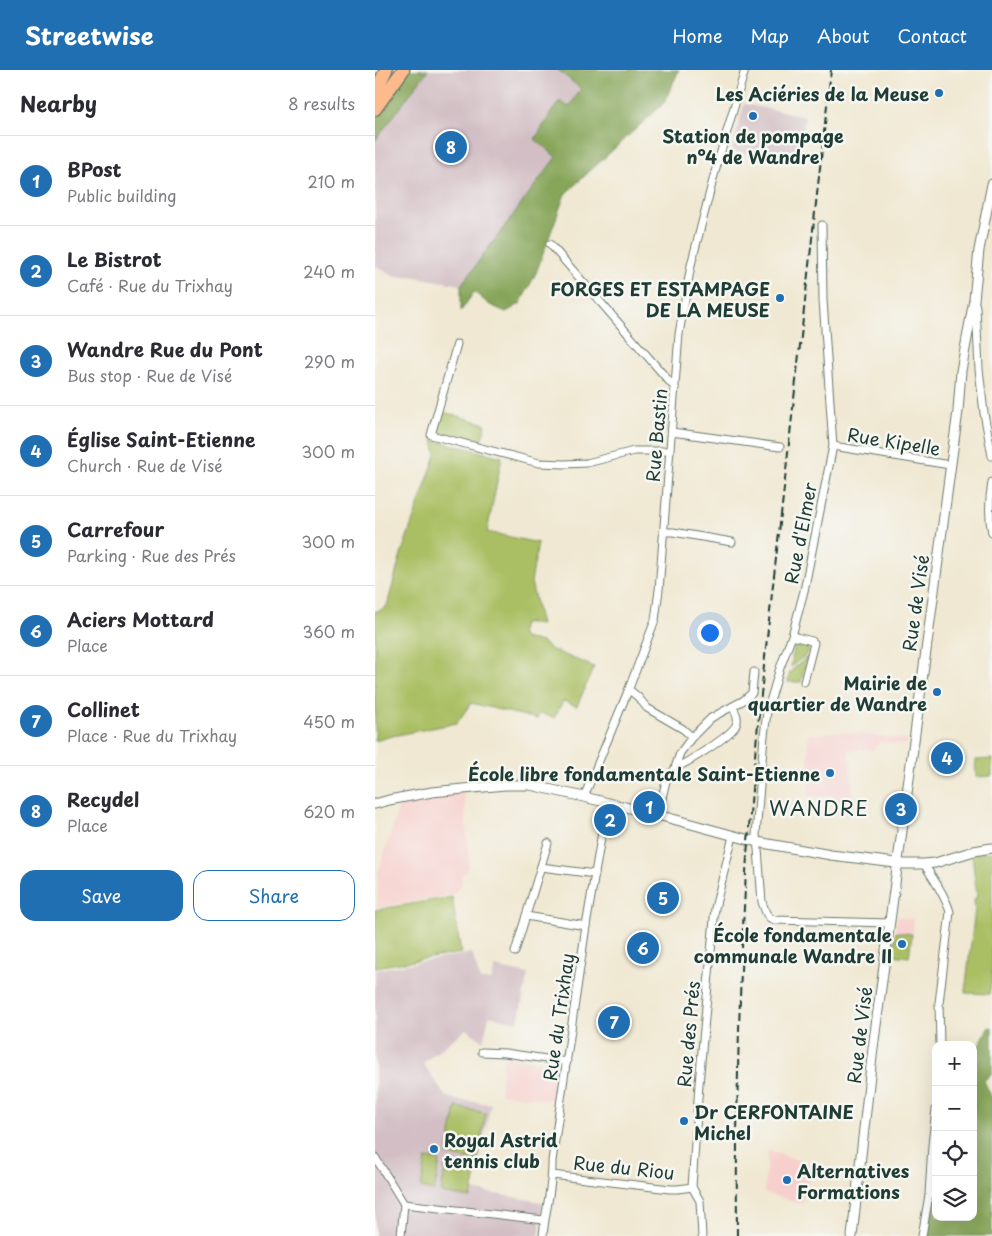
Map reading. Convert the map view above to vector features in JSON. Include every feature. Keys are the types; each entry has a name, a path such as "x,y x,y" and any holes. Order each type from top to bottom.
{"highway":[{"path":"375,93 385,70"},
{"path":"375,109 403,70"}],"street":[{"name":"Rue Bastin","path":"584,797 655,620 679,334 691,265 715,172 745,70"},
{"name":"Rue de Visé","path":"852,1236 873,1048 958,411 961,371 974,300 979,250 992,184"},
{"name":"Rue d'Elmer","path":"822,225 823,300 833,446 804,591 792,636 767,712 756,835 762,902 766,913 775,920 890,923"},
{"path":"550,244 675,388"},
{"path":"974,300 984,413 992,456"},
{"path":"457,344 431,435 539,463 587,463 634,451 670,451"},
{"path":"672,432 780,447"},
{"name":"Rue Kipelle","path":"833,446 950,465"},
{"path":"992,482 989,501 992,533"},
{"path":"663,532 732,542"},
{"path":"792,636 814,643 804,682"},
{"path":"657,815 666,781 675,768 680,753 692,737 711,718 744,700 752,693 754,672"},
{"path":"628,691 638,697 647,708 683,729 692,737"},
{"path":"675,768 726,736 736,726 735,710 732,707"},
{"path":"375,804 432,792 505,785 530,785 657,815 757,842 831,855 898,863 924,864 935,863 974,851 992,848"},
{"name":"Rue du Trixhay","path":"543,1236 552,1175 552,1161 607,803"},
{"name":"Rue des Prés","path":"702,1236 700,1201 693,1187 699,1084 715,908 733,836"},
{"path":"515,952 548,843"},
{"path":"924,864 947,902 950,912 939,1003 940,1041"},
{"path":"541,867 595,874"},
{"path":"526,916 587,926"},
{"path":"483,1052 505,1052 567,1062"},
{"path":"922,1236 929,1196 934,1131"},
{"path":"375,1157 404,1204 401,1236"},
{"name":"Rue du Riou","path":"552,1175 669,1189 693,1187"},
{"path":"404,1204 544,1220"}],"shaded area":[{"path":"428,70 558,70 581,89 568,107 560,101 552,111 557,157 461,285 410,276 391,275 375,265 375,141"},
{"path":"744,104 805,116 799,161 732,151"},
{"path":"655,419 667,419 666,434 655,432"},
{"name":"École libre fondamentale Saint-Etienne","path":"844,732 908,740 907,745 879,742 878,746 874,746 874,750 849,751 854,802 835,804 835,796 809,797 808,734"},
{"path":"464,791 469,866 466,872 461,875 462,883 454,894 377,908 378,873 401,801"},
{"name":"École fondamentale communale Wandre II","path":"897,917 913,919 909,957 892,955"},
{"path":"472,953 480,980 491,980 495,967 528,974 518,1022 489,1016 483,1041 466,1029 423,1063 445,1096 457,1100 491,1104 473,1190 543,1203 539,1236 375,1236 375,970"},
{"path":"504,1056 560,1065 555,1100 500,1094"},
{"name":"Alternatives Formations","path":"768,1150 814,1165 801,1204 764,1193"}],"green space":[{"path":"410,70 428,70 375,141 375,115"},
{"path":"558,70 679,70 664,103 565,194 536,273 520,304 506,312 490,305 474,292 461,311 461,285 556,157 535,139 560,101 569,107 581,89"},
{"path":"443,412 486,424 481,443 435,431"},
{"path":"433,440 502,457 487,532 538,543 531,582 541,625 523,624 521,631 523,638 542,642 550,649 594,667 577,706 563,701 554,718 540,713 537,719 471,703 457,723 375,741 375,611 379,611 387,606 401,554 436,455"},
{"path":"795,641 809,644 808,653 791,667"},
{"path":"807,657 801,682 788,682 790,672"},
{"path":"992,759 992,776 976,777 975,760"},
{"path":"992,852 992,979 989,994 965,993 975,909 974,901 977,897 972,855"},
{"path":"452,897 461,953 375,967 375,910"},
{"path":"896,932 912,934 909,957 892,955"},
{"path":"992,1027 992,1073 984,1081 992,1098 992,1236 929,1236 927,1233 932,1197 932,1221 977,1221 977,1049 988,1028"},
{"path":"456,1107 486,1113 477,1161 447,1155"},
{"path":"426,1159 440,1161 434,1191 421,1188"},
{"path":"446,1164 477,1169 471,1198 441,1193"}],"railway":[{"path":"737,1236 740,990 751,799 768,626 831,70"}],"place":[{"name":"Les Aciéries de la Meuse","path":"939,93"},
{"name":"Station de pompage n°4 de Wandre","path":"753,116"},
{"name":"Recydel","path":"451,147"},
{"name":"FORGES ET ESTAMPAGE DE LA MEUSE","path":"780,298"},
{"name":"Mairie de quartier de Wandre","path":"937,692"},
{"name":"Église Saint-Etienne","path":"947,758"},
{"name":"École libre fondamentale Saint-Etienne","path":"830,773"},
{"name":"BPost","path":"649,807"},
{"name":"Wandre Rue du Pont","path":"901,809"},
{"name":"Le Bistrot","path":"610,820"},
{"name":"Carrefour","path":"663,898"},
{"name":"École fondamentale communale Wandre II","path":"902,944"},
{"name":"Aciers Mottard","path":"643,948"},
{"name":"Collinet","path":"614,1022"},
{"name":"Dr CERFONTAINE Michel","path":"684,1121"},
{"name":"Royal Astrid tennis club","path":"434,1149"},
{"name":"Alternatives Formations","path":"787,1180"}],"district":[{"name":"WANDRE","path":"819,808"}]}
